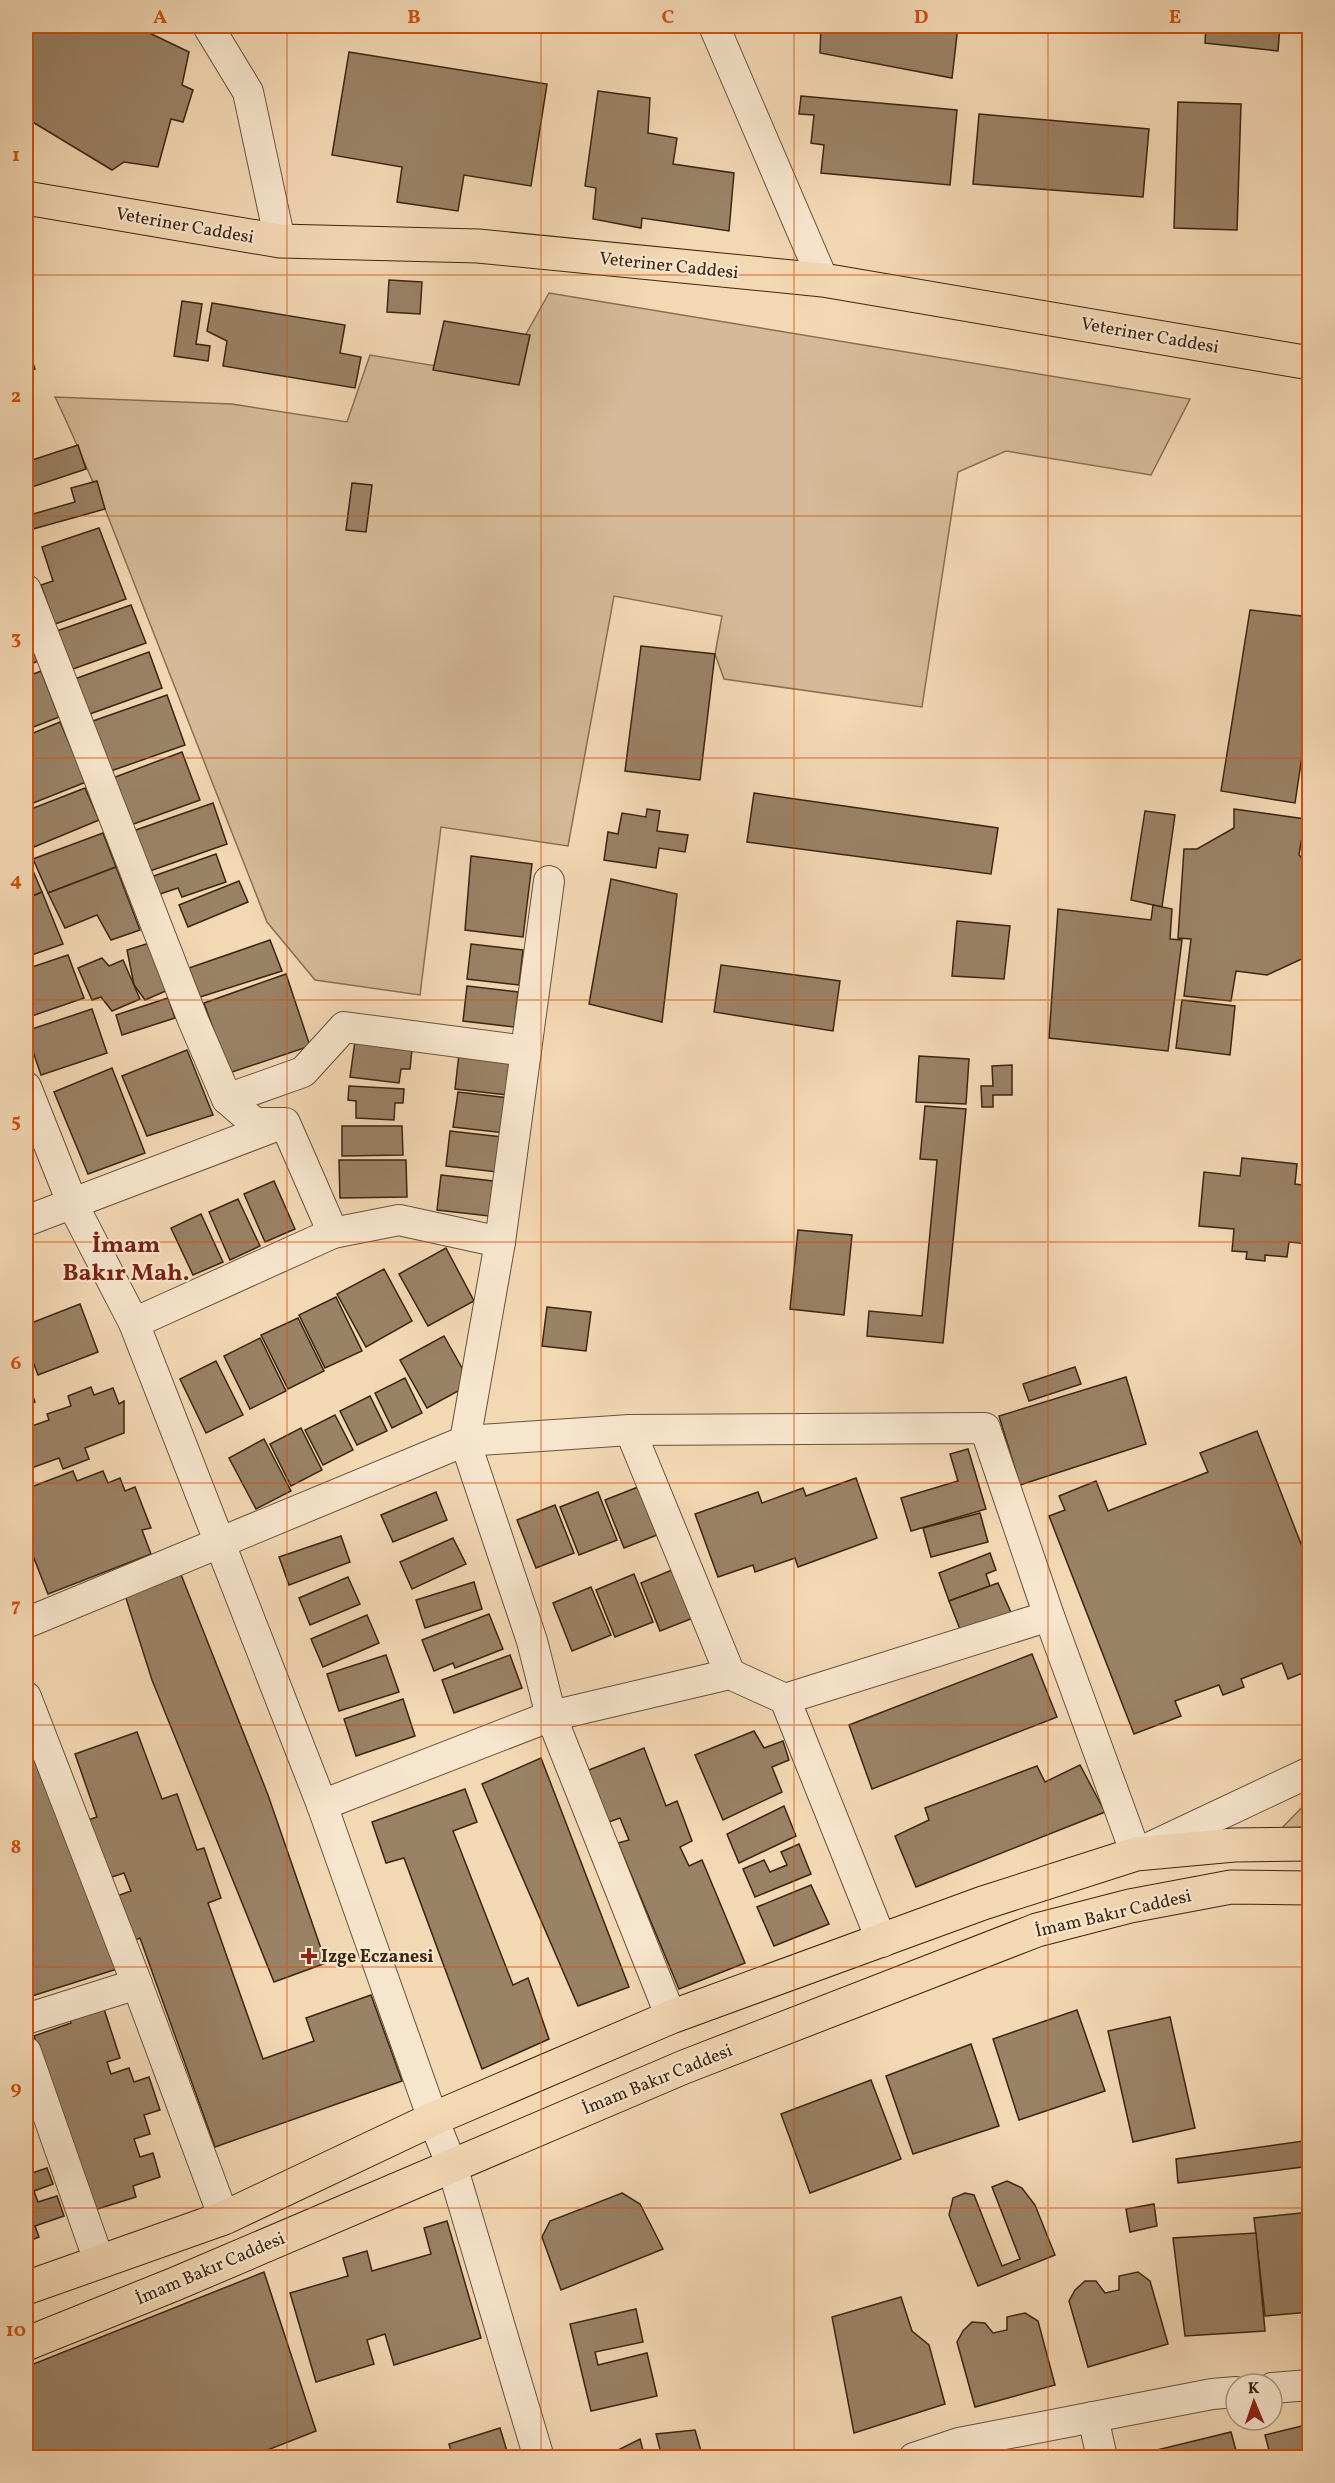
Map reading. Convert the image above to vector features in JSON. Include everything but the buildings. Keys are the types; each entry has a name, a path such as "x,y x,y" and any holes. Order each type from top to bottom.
{"main road":[{"name":"Veteriner Caddesi","path":"26,198 280,241 478,246 823,280 1310,363"},
{"path":"26,2288 224,2217 433,2119 671,2017 882,1942 983,1903 1136,1854 1234,1845 1310,1844"},
{"name":"İmam Bakır Caddesi","path":"26,2344 175,2284 684,2067 1037,1930 1130,1906 1231,1887 1310,1888"}],"street":[{"path":"208,26 248,92 280,241"},
{"path":"714,26 823,280"},
{"path":"26,590 188,1009 227,1099 255,1123 285,1123"},
{"path":"549,881 500,1242 465,1441 532,1641 551,1716 671,2017"},
{"path":"227,1099 303,1072 344,1027 526,1051"},
{"path":"26,1087 73,1205 134,1323 218,1543 322,1804 433,2119 452,2166 539,2457"},
{"path":"26,1221 285,1123"},
{"path":"285,1123 333,1233"},
{"path":"134,1323 333,1233 399,1220 500,1242"},
{"path":"26,1623 465,1441 630,1430 985,1428 1049,1616 1136,1854 1310,1772"},
{"path":"630,1430 730,1674"},
{"path":"322,1804 551,1716 730,1674 785,1699 1049,1616"},
{"path":"26,1697 224,2217"},
{"path":"785,1699 882,1942"},
{"path":"26,2019 136,1984"},
{"path":"26,2052 99,2261"},
{"path":"1284,2387 1310,2385"},
{"path":"914,2457 959,2443 1224,2393"},
{"path":"1093,2417 1102,2457"}],"shaded area":[{"path":"549,293 1190,399 1151,475 1006,451 958,472 922,707 724,679 715,654 722,616 614,596 568,846 441,827 420,995 315,980 267,922 105,509 55,397 232,404 347,422 370,355 502,377"},
{"path":"1308,1801 1309,1827 1282,1828"}],"place":[{"name":"Izge Eczanesi","path":"309,1956"}],"district":[{"name":"İmam Bakır Mah.","path":"126,1258"}]}
